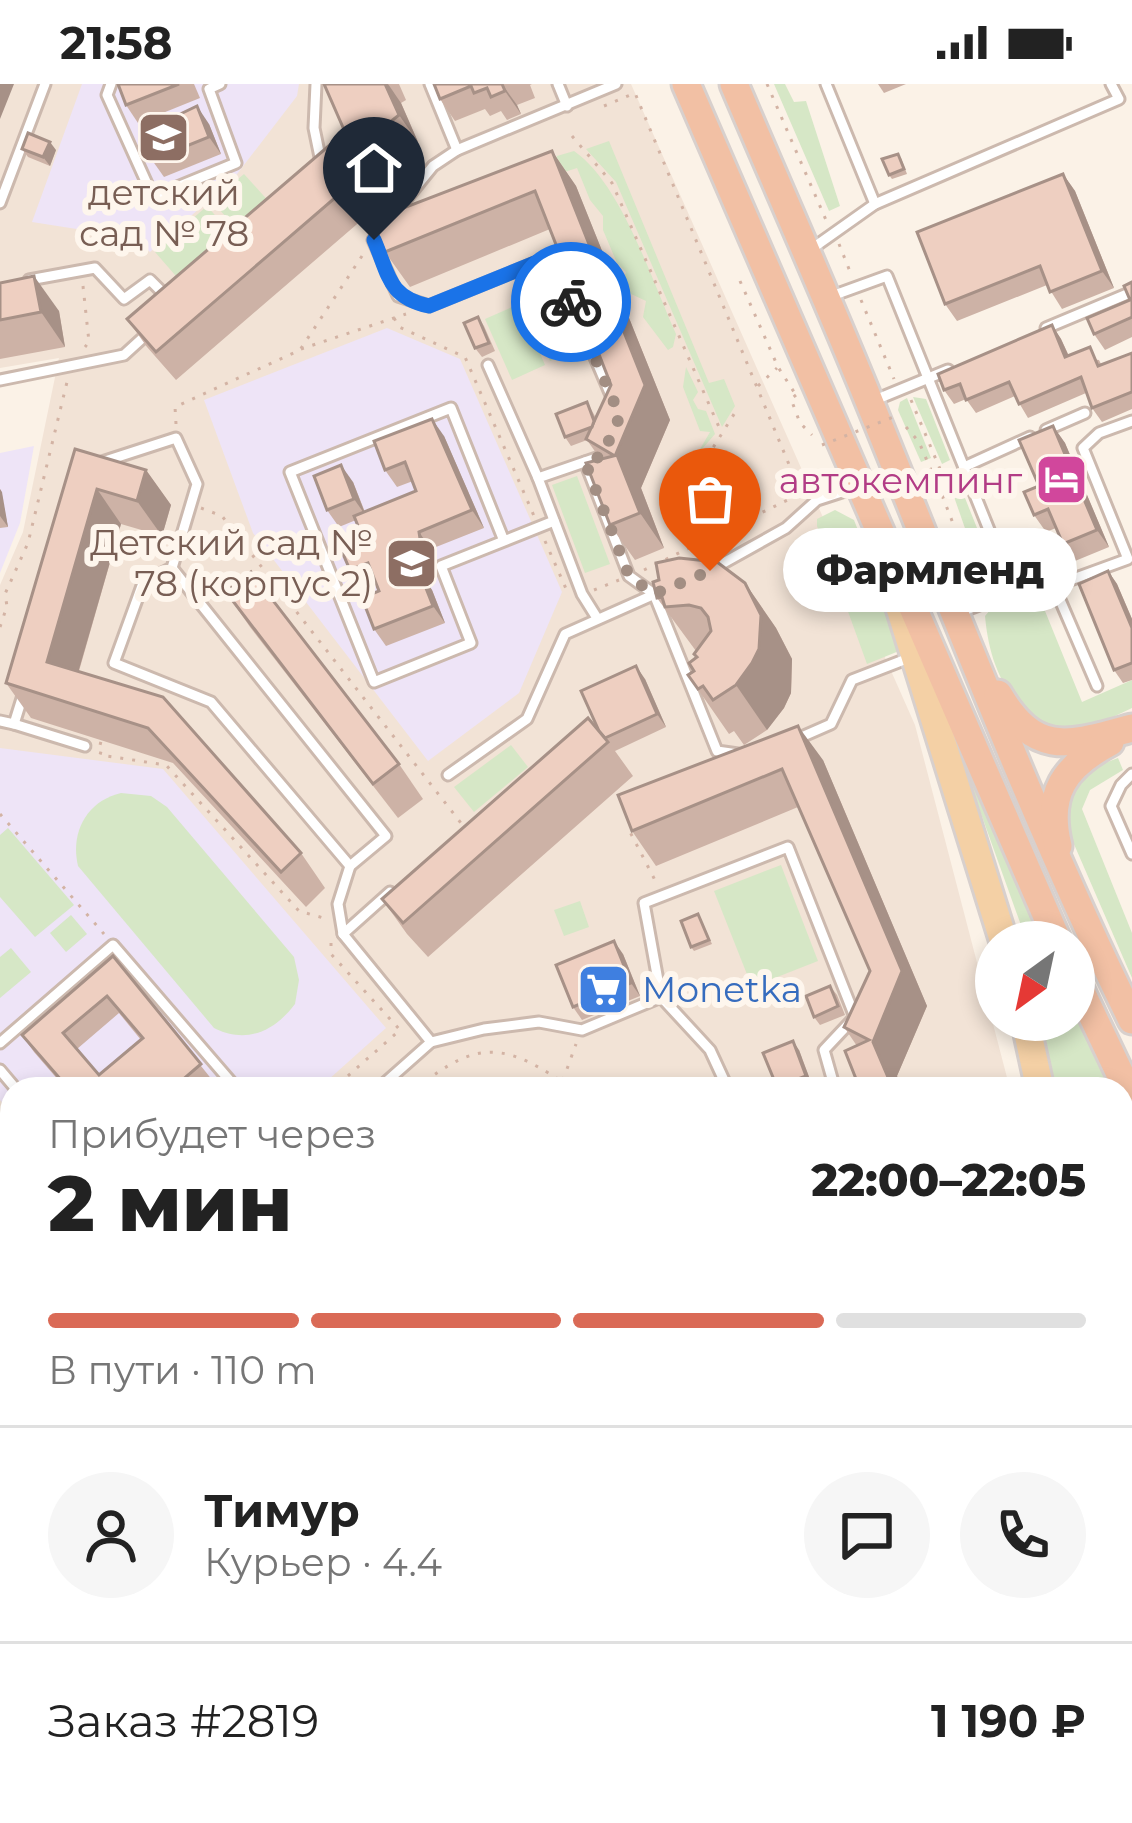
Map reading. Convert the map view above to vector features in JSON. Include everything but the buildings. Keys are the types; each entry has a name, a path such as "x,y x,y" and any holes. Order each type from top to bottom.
{"highway":[{"path":"686,84 1049,921"},
{"path":"734,84 870,402 1069,891 1132,1020"},
{"path":"955,619 1014,719 1034,737 1060,744 1132,729"},
{"path":"1069,891 1055,833 1058,791 1084,755 1132,729"},
{"path":"1095,1021 1122,1077"}],"main road":[{"path":"865,499 997,921"},
{"path":"1030,1041 1037,1077"}],"lane":[{"path":"0,202 45,84"},
{"path":"111,84 107,95 153,197 236,163 208,89 220,84"},
{"path":"316,84 314,128 323,174"},
{"path":"430,84 457,150"},
{"path":"558,84 567,106"},
{"path":"616,84 457,150 420,178 374,240 398,296 429,306 552,256 620,416"},
{"path":"826,84 875,204"},
{"path":"806,253 875,204 1119,100 1111,84"},
{"path":"17,282 95,268 124,299 150,280 177,307"},
{"path":"826,298 887,276 1014,592"},
{"path":"1030,335 1132,292"},
{"path":"0,380 124,355 159,323"},
{"path":"870,402 969,361"},
{"path":"488,365 582,593 597,618"},
{"path":"504,541 451,408 290,472 374,682 472,643 441,566 504,541 554,521"},
{"path":"964,467 1085,412"},
{"path":"955,619 1014,592 1054,586 1130,561 1083,448 1099,433 1132,421"},
{"path":"538,478 602,456 611,436"},
{"path":"97,464 176,438 197,484 172,568 143,583 114,663 212,702 350,866"},
{"path":"585,462 629,576 654,594 718,751 757,757"},
{"path":"691,578 786,528 806,507 865,499"},
{"path":"172,568 386,836 350,866 338,904 337,935 431,1042"},
{"path":"448,775 527,719 565,634 673,586"},
{"path":"1054,586 1096,686"},
{"path":"792,742 831,724 852,680 914,657"},
{"path":"14,724 28,681"},
{"path":"0,721 84,742"},
{"path":"1132,774 1111,806 1132,854"},
{"path":"722,1077 710,1050 661,997 644,904 788,847 855,1017 824,1050 832,1077"},
{"path":"337,935 395,888"},
{"path":"0,1043 113,945 227,1077"},
{"path":"392,1077 431,1042 539,1022 582,1030 661,997"}],"path":[{"path":"766,84 835,234 891,376 910,396 940,469 933,472"},
{"path":"589,97 603,106 635,94 806,507"},
{"path":"572,136 612,183 722,434"},
{"path":"300,350 374,240"},
{"path":"0,627 7,606 5,595 28,543 70,367 88,341 81,271"},
{"path":"740,281 778,367 801,400"},
{"path":"176,438 175,407 300,350 429,306"},
{"path":"394,318 399,327 465,357 565,591 582,593 629,576 818,487"},
{"path":"758,386 778,367"},
{"path":"796,394 790,399 800,423 821,446"},
{"path":"685,510 692,496 689,486 736,411"},
{"path":"805,411 821,446"},
{"path":"821,446 896,416 919,442 956,531"},
{"path":"84,742 103,744 100,755 166,765 299,911 332,920"},
{"path":"0,814 113,945"},
{"path":"632,816 629,830 663,896"},
{"path":"337,935 332,954 400,1030 347,1077"},
{"path":"564,1077 582,1030"},
{"path":"430,1077 451,1060 476,1051 506,1052 553,1077"}],"shaded area":[{"path":"0,84 631,84 915,725 975,955 975,1041 997,1041 1007,1077 0,1077 0,585 23,532 59,358 0,368"},
{"name":"детский сад № 78","path":"82,84 299,84 297,96 234,178 150,252 134,238 32,222"},
{"name":"Детский сад № 78 (корпус 2)","path":"387,328 460,359 562,592 519,693 428,761 253,533 204,400"},
{"path":"34,446 20,523 0,573 0,453"},
{"path":"0,748 163,769 386,1028 331,1077 0,1077"}],"green space":[{"path":"774,84 785,84 794,102 806,101 840,206 829,211"},
{"path":"609,141 709,383 724,379 735,406 722,427 616,182 586,149"},
{"path":"574,151 606,186 634,235 676,334 668,350 643,317 646,301 631,294 626,272 603,230 603,216 590,200 577,168 534,182 557,156"},
{"path":"244,174 272,205 240,233 212,201"},
{"path":"207,206 234,237 182,283 155,252"},
{"path":"548,272 579,349 550,361 519,284"},
{"path":"519,304 545,365 512,380 485,319"},
{"path":"686,367 698,392 693,400 698,409 706,411 715,434 696,456 710,432 700,431 683,387"},
{"path":"913,397 926,399 950,460 942,464"},
{"path":"907,398 931,458 921,462 898,410"},
{"path":"953,468 999,583 997,589 980,595 974,591 958,545 967,534 945,471"},
{"path":"577,476 610,564 585,573 552,485"},
{"path":"835,510 854,520 900,638 899,651 867,664 817,526 817,519"},
{"path":"1007,601 1045,611 1082,702 1132,680 1132,708 1079,733 1049,734 1012,696 991,652 985,616 996,603"},
{"path":"937,691 1033,921 1019,921"},
{"path":"511,745 528,767 474,812 454,787"},
{"path":"1118,758 1123,770 1090,790 1082,809 1132,933 1132,978 1067,828 1073,787 1094,767"},
{"path":"121,793 151,796 167,807 294,957 299,980 295,1004 269,1028 237,1035 214,1028 78,866 77,841 84,820 99,803"},
{"path":"8,828 74,905 35,937 0,897 0,835"},
{"path":"781,865 818,961 752,987 714,891"},
{"path":"580,901 589,927 564,936 554,910"},
{"path":"71,915 87,934 66,952 50,933"},
{"path":"11,948 31,972 0,998 0,957"},
{"path":"1043,1041 1089,1041 1106,1077 1049,1077"}],"way so far":[{"path":"571,302 620,416 602,456 585,462 629,576 654,594 710,571"}],"place":[{"name":"детский сад № 78","path":"164,137"},
{"name":"автокемпинг","path":"1061,480"},
{"name":"Детский сад № 78 (корпус 2)","path":"412,563"},
{"name":"Фармленд","path":"710,571"},
{"name":"Monetka","path":"603,989"}],"route":[{"path":"374,240 398,296 410,302 429,306 552,256 571,302"}]}
